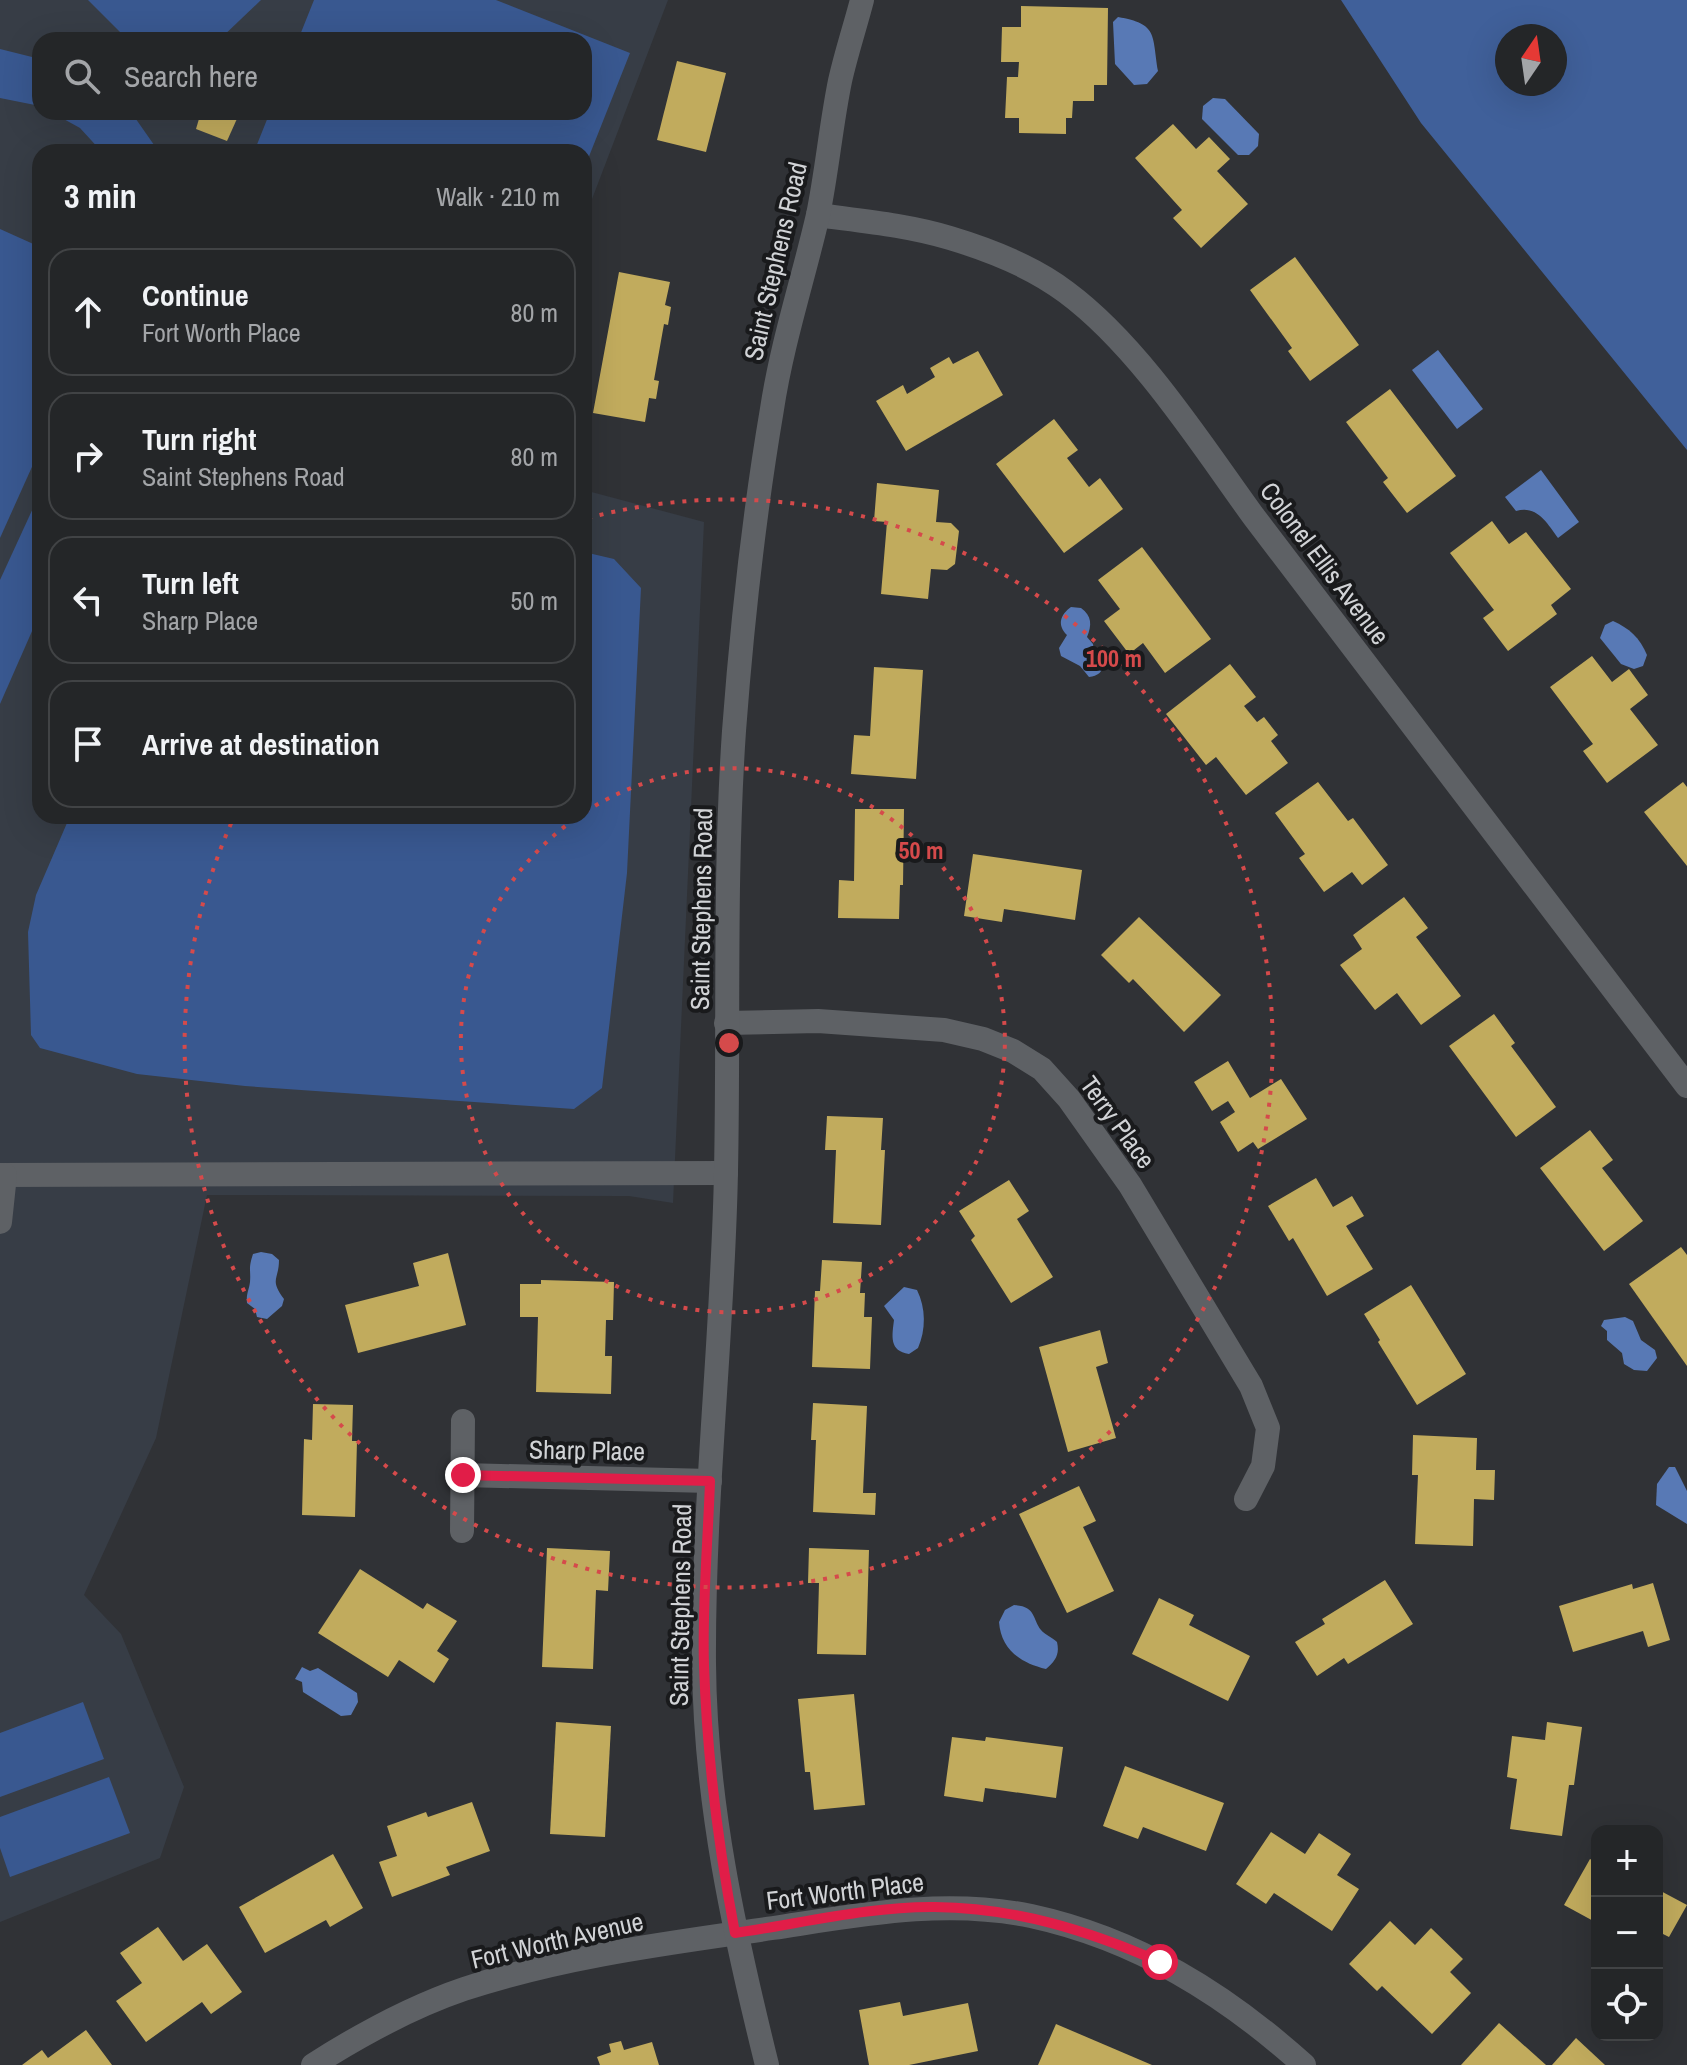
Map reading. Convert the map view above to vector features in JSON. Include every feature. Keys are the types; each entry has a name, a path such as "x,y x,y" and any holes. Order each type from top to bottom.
{"street":[{"name":"Saint Stephens Road","path":"767,2065 735,1933 717,1830 704,1663 726,1173 726,1023 734,734 745,613 772,407 795,299 818,215 840,82 862,0"},
{"name":"Colonel Ellis Avenue","path":"818,215 907,227 950,238 1034,272 1092,313 1125,347 1186,423 1254,517 1687,1086"},
{"name":"Terry Place","path":"726,1023 818,1021 944,1030 983,1039 1013,1051 1042,1069 1069,1099 1130,1185 1251,1386 1268,1428 1263,1466 1246,1499"},
{"path":"0,1222 2,1175 726,1173"},
{"path":"462,1531 463,1421"},
{"name":"Sharp Place","path":"463,1475 710,1481"},
{"name":"Fort Worth Place","path":"735,1933 889,1910 934,1907 1031,1916 1097,1936 1160,1962 1232,2004 1304,2065"},
{"name":"Fort Worth Avenue","path":"313,2065 351,2041 461,1990 520,1972 735,1933"}],"shaded area":[{"path":"0,0 668,0 592,199 592,144 32,144 32,824 592,824 592,492 704,522 673,1203 629,1196 207,1195 156,1438 84,1595 121,1634 184,1787 160,1858 0,1922"},
{"path":"88,0 261,0 227,32 120,32"},
{"path":"314,0 496,0 577,32 301,32"},
{"path":"1341,0 1687,0 1687,450 1421,123"},
{"path":"1118,17 1140,23 1151,33 1158,71 1147,84 1134,85 1115,64 1113,22"},
{"path":"592,38 630,53 592,149 592,144 257,144 267,120 592,120"},
{"path":"0,49 32,57 32,104 0,98"},
{"path":"1213,98 1225,99 1259,134 1258,146 1249,155 1238,155 1202,119 1203,106"},
{"path":"66,120 137,120 153,144 95,144 80,128"},
{"path":"0,229 32,243 32,467 0,538"},
{"path":"1438,350 1483,409 1457,429 1412,370"},
{"path":"1541,470 1579,522 1558,538 1536,513 1516,511 1505,497"},
{"path":"32,510 32,631 0,704 0,580"},
{"path":"592,554 614,559 641,588 627,873 602,1088 574,1109 245,1086 137,1074 40,1048 31,1035 28,932 36,895 67,824 592,824"},
{"path":"1071,607 1085,611 1090,625 1087,637 1093,644 1094,653 1105,664 1095,676 1089,677 1080,666 1061,656 1059,648 1067,635 1061,620"},
{"path":"1613,621 1629,630 1641,644 1647,655 1643,666 1634,669 1621,664 1600,638 1605,625"},
{"path":"253,1254 272,1254 279,1260 276,1283 284,1299 282,1306 267,1319 257,1317 255,1309 247,1303 251,1259"},
{"path":"904,1287 917,1290 923,1312 921,1341 918,1348 909,1354 895,1346 894,1320 884,1306"},
{"path":"1625,1317 1633,1321 1641,1340 1655,1350 1657,1358 1647,1371 1634,1370 1624,1364 1622,1353 1607,1340 1607,1331 1601,1326 1604,1320"},
{"path":"1669,1467 1675,1467 1687,1491 1687,1524 1656,1505 1657,1484"},
{"path":"1014,1605 1030,1610 1041,1630 1057,1642 1056,1657 1046,1669 1020,1659 1004,1640 999,1622 1005,1610"},
{"path":"302,1667 310,1671 318,1668 357,1693 358,1702 351,1715 341,1716 303,1692 302,1682 295,1679"},
{"path":"83,1702 104,1759 0,1797 0,1733"},
{"path":"109,1777 130,1833 10,1877 0,1848 0,1817"}],"building":[{"path":"1021,6 1108,8 1107,85 1094,85 1094,101 1073,101 1072,118 1066,118 1066,134 1019,133 1019,118 1005,118 1007,77 1018,77 1019,62 1001,62 1002,27 1021,27"},
{"path":"677,61 726,73 706,152 657,140"},
{"path":"199,120 236,120 227,141 196,129"},
{"path":"1173,124 1196,149 1209,137 1230,159 1217,171 1248,204 1201,248 1173,218 1182,210 1135,158"},
{"path":"1295,257 1359,345 1310,381 1288,351 1292,348 1250,290"},
{"path":"619,272 670,282 665,305 671,307 668,325 664,324 654,380 659,381 656,399 649,398 645,422 593,413"},
{"path":"978,351 1003,395 906,451 876,401 903,385 907,394 935,377 930,368 949,357 953,364"},
{"path":"1390,389 1456,476 1407,513 1383,482 1388,478 1346,422"},
{"path":"1054,419 1078,450 1067,458 1089,487 1100,478 1123,509 1064,553 996,464"},
{"path":"877,483 939,490 936,522 951,523 959,531 955,564 947,570 931,569 928,599 881,594 887,522 874,521"},
{"path":"1492,521 1509,544 1526,532 1571,589 1551,605 1557,614 1508,651 1483,618 1494,610 1450,553"},
{"path":"1142,547 1211,639 1165,673 1143,643 1129,654 1104,621 1120,609 1098,580"},
{"path":"1592,656 1612,682 1629,669 1648,695 1630,709 1658,745 1607,783 1583,751 1593,744 1550,687"},
{"path":"1230,664 1256,697 1244,706 1257,722 1264,717 1278,735 1271,741 1288,763 1246,795 1216,757 1206,765 1166,714"},
{"path":"874,667 923,670 916,779 851,774 854,735 870,736"},
{"path":"1318,782 1348,821 1353,818 1388,865 1362,885 1352,872 1324,892 1299,858 1305,854 1275,813"},
{"path":"1683,782 1687,787 1687,866 1644,812"},
{"path":"855,809 904,809 903,885 900,885 899,919 838,918 839,880 854,881"},
{"path":"973,854 1082,870 1075,920 1004,909 1002,922 964,916"},
{"path":"1404,897 1428,928 1416,937 1461,996 1421,1025 1397,993 1375,1010 1340,965 1362,949 1353,935"},
{"path":"1139,917 1221,995 1184,1032 1133,979 1129,983 1101,955"},
{"path":"1494,1014 1515,1043 1511,1046 1556,1107 1516,1137 1449,1046"},
{"path":"1228,1061 1250,1098 1281,1079 1307,1119 1258,1149 1253,1142 1238,1152 1220,1122 1235,1112 1228,1101 1212,1111 1194,1082"},
{"path":"827,1116 883,1118 881,1150 885,1150 881,1225 833,1223 836,1150 825,1150"},
{"path":"1590,1130 1613,1160 1602,1168 1643,1221 1604,1251 1540,1168"},
{"path":"1316,1178 1333,1207 1352,1196 1364,1216 1346,1226 1373,1269 1327,1296 1293,1238 1289,1241 1268,1206"},
{"path":"1009,1180 1029,1211 1017,1219 1053,1277 1011,1303 971,1240 975,1236 959,1211"},
{"path":"1681,1247 1687,1255 1687,1366 1629,1284"},
{"path":"448,1253 466,1325 358,1353 345,1305 419,1286 413,1263"},
{"path":"822,1260 862,1262 860,1293 865,1293 864,1317 872,1317 870,1369 812,1367 815,1291 820,1291"},
{"path":"541,1280 614,1282 613,1320 606,1320 605,1356 612,1356 611,1394 536,1392 538,1317 520,1317 520,1284 541,1284"},
{"path":"1411,1285 1466,1374 1417,1405 1364,1314"},
{"path":"1100,1330 1108,1363 1096,1367 1116,1438 1068,1452 1039,1347"},
{"path":"813,1403 867,1406 863,1493 876,1493 875,1515 813,1512 816,1440 811,1440"},
{"path":"313,1404 353,1405 352,1441 357,1441 355,1517 302,1515 304,1439 312,1440"},
{"path":"1413,1435 1477,1438 1476,1470 1495,1470 1494,1500 1474,1499 1473,1546 1415,1544 1418,1475 1412,1475"},
{"path":"1079,1486 1096,1521 1083,1527 1114,1591 1067,1613 1019,1514"},
{"path":"547,1548 610,1551 608,1591 596,1590 593,1669 542,1667"},
{"path":"809,1548 869,1550 866,1655 817,1654 819,1583 808,1583"},
{"path":"360,1569 423,1609 427,1603 457,1621 437,1651 449,1659 434,1683 399,1660 388,1677 318,1633"},
{"path":"1385,1580 1413,1624 1348,1664 1344,1658 1317,1676 1295,1642 1325,1624 1322,1619"},
{"path":"1653,1583 1670,1640 1648,1647 1643,1631 1573,1652 1559,1606 1632,1584 1633,1589"},
{"path":"1159,1598 1194,1615 1189,1625 1250,1656 1228,1701 1132,1654"},
{"path":"854,1694 865,1805 814,1810 810,1772 805,1772 798,1699"},
{"path":"556,1722 611,1726 605,1837 550,1834"},
{"path":"1547,1722 1582,1727 1574,1785 1569,1785 1562,1836 1510,1829 1517,1779 1507,1777 1512,1736 1545,1740"},
{"path":"952,1737 985,1741 986,1737 1063,1747 1056,1798 985,1788 983,1802 944,1796"},
{"path":"1125,1766 1224,1803 1206,1851 1143,1827 1138,1839 1103,1826"},
{"path":"472,1802 490,1851 446,1867 450,1875 392,1897 379,1862 397,1856 387,1826 426,1812 428,1817"},
{"path":"1271,1832 1305,1854 1319,1833 1351,1854 1337,1875 1359,1889 1332,1931 1274,1893 1266,1904 1236,1884"},
{"path":"333,1854 363,1908 330,1927 326,1920 265,1953 239,1907"},
{"path":"1590,1859 1591,1860 1591,1920 1564,1905"},
{"path":"1663,1892 1687,1905 1669,1937 1663,1934"},
{"path":"1390,1921 1415,1945 1431,1928 1463,1959 1450,1972 1471,1993 1432,2034 1382,1986 1377,1991 1349,1964"},
{"path":"158,1927 183,1961 207,1944 242,1992 211,2014 202,2002 146,2042 116,2001 142,1983 120,1953"},
{"path":"900,2002 903,2016 968,2003 978,2051 909,2065 869,2065 859,2010"},
{"path":"1499,2023 1546,2065 1461,2065"},
{"path":"1056,2024 1152,2065 1038,2065"},
{"path":"86,2030 112,2065 22,2065 42,2050 48,2058"},
{"path":"1576,2038 1605,2065 1552,2065"},
{"path":"621,2041 624,2050 652,2042 659,2065 600,2065 597,2057 611,2052 609,2044"}],"route":[{"path":"463,1475 710,1481 704,1663 709,1761 717,1830 735,1933 889,1910 934,1907 1031,1916 1073,1927 1160,1962"}]}
